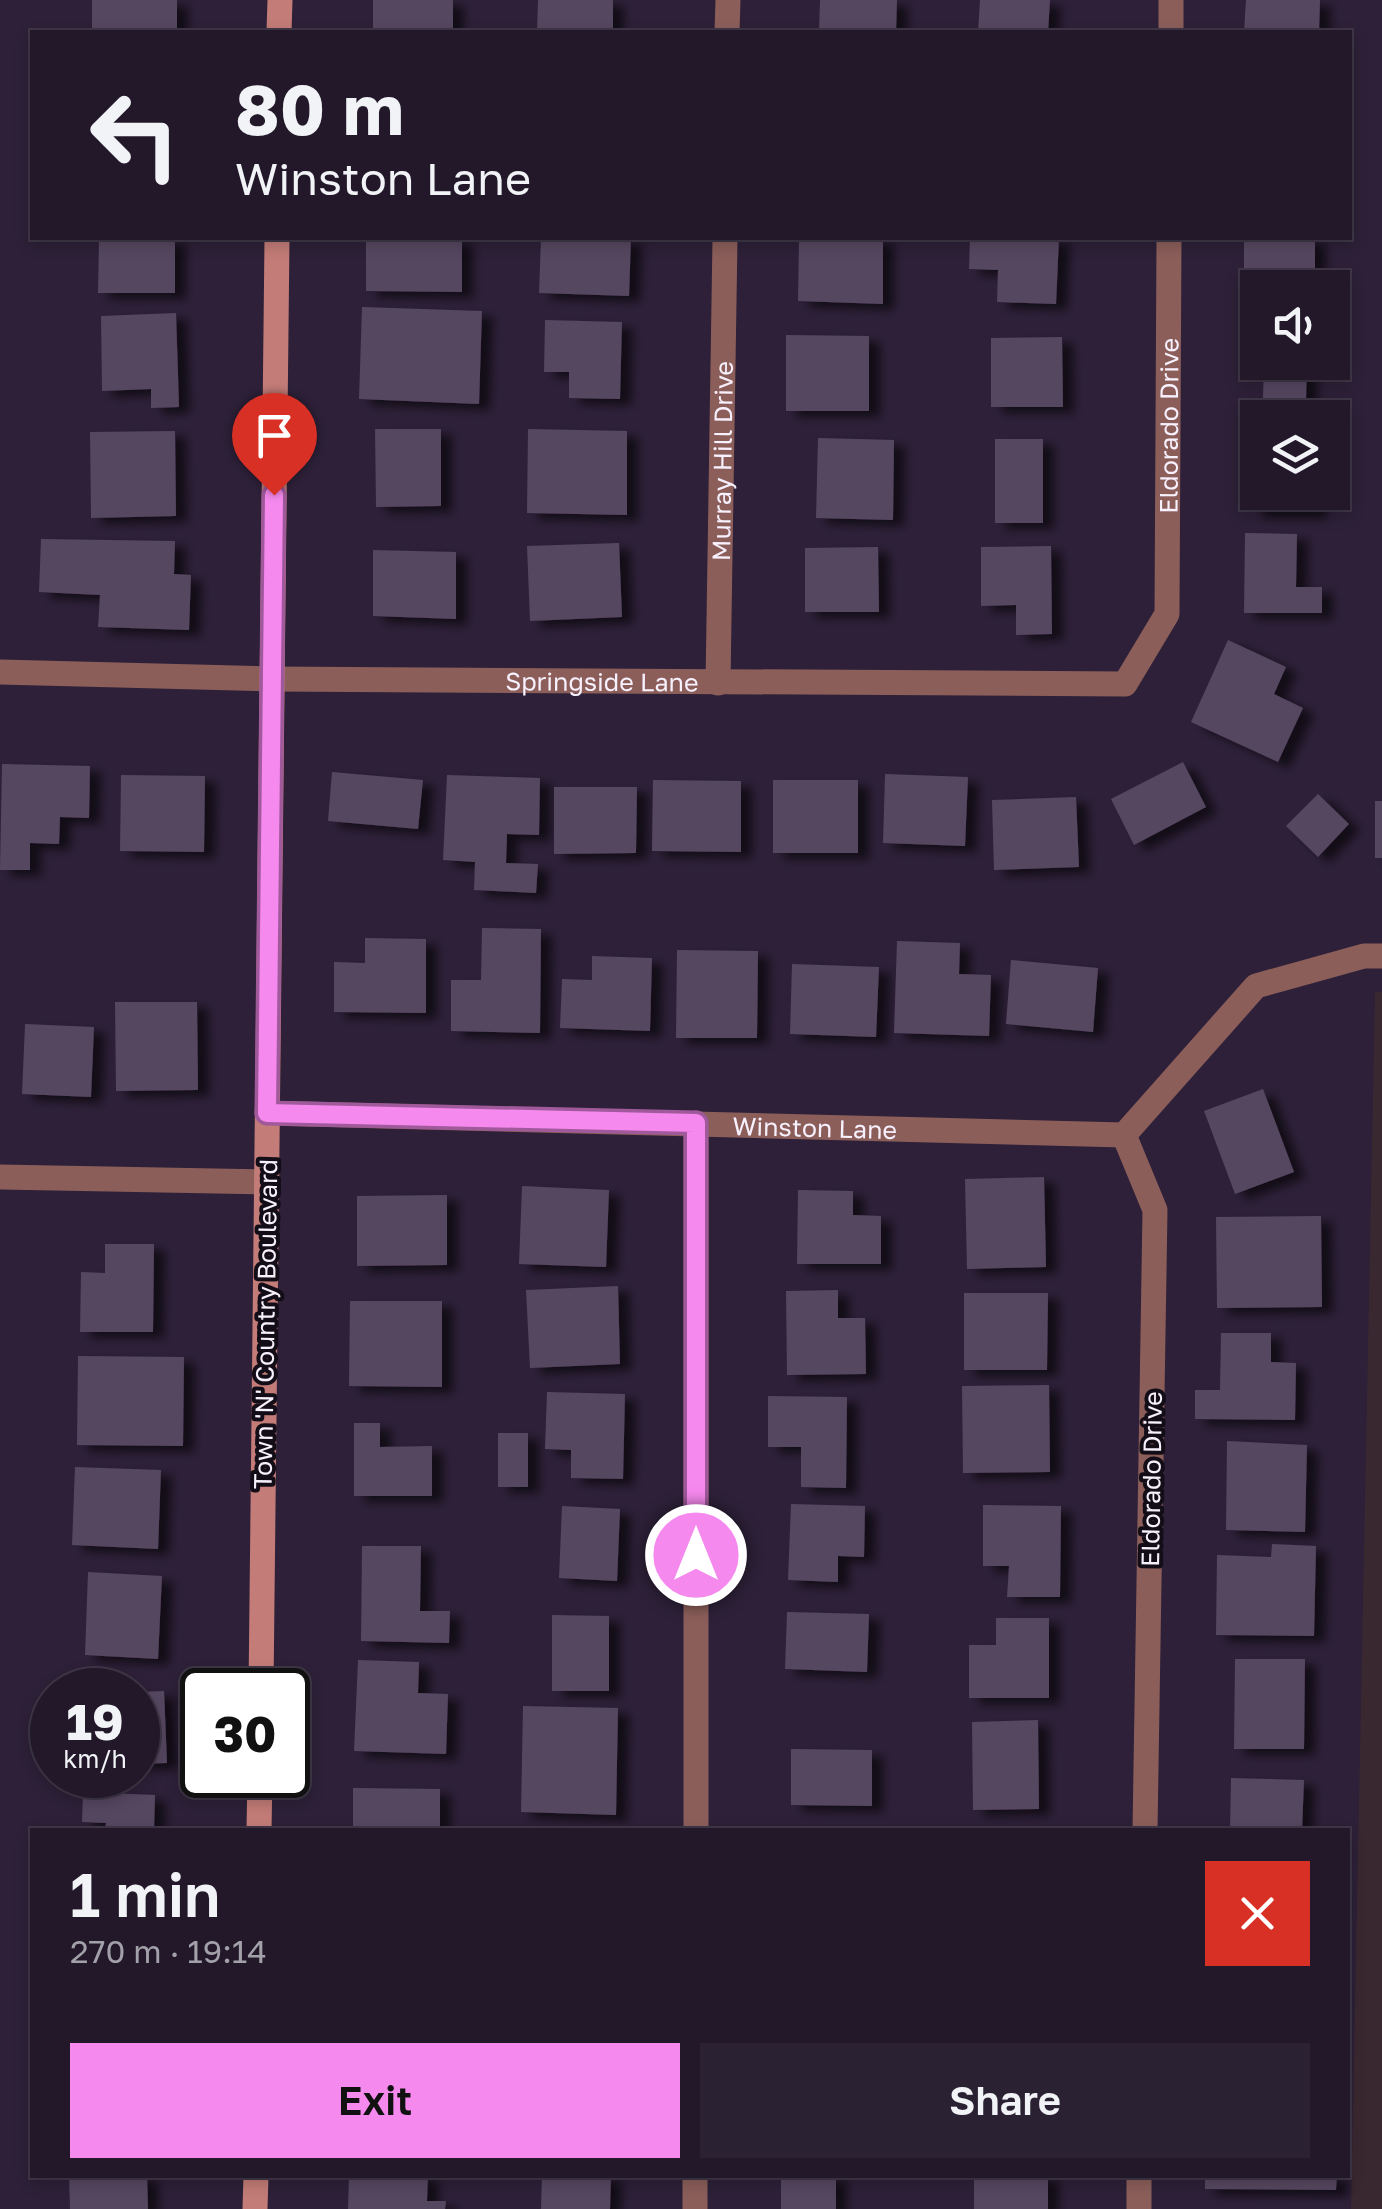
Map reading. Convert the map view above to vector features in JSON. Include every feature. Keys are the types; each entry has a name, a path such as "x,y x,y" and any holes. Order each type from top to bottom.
{"street":[{"path":"279,30 280,0"},
{"path":"728,0 728,30"},
{"path":"1171,0 1171,30"},
{"name":"Town 'N' Country Boulevard","path":"261,1668 277,240"},
{"name":"Murray Hill Drive","path":"718,683 724,240"},
{"name":"Eldorado Drive","path":"1166,614 1170,240"},
{"name":"Springside Lane","path":"0,672 272,679 1124,684 1166,614"},
{"path":"1124,1135 1256,986 1364,956 1382,956"},
{"name":"Winston Lane","path":"267,1113 1124,1135"},
{"path":"696,1123 696,1828"},
{"name":"Eldorado Drive","path":"1124,1135 1155,1210 1145,1828"},
{"path":"0,1177 266,1182"},
{"path":"259,1828 260,1798"},
{"path":"255,2209 256,2178"},
{"path":"696,2178 696,2209"},
{"path":"1139,2178 1139,2209"}],"shaded area":[{"path":"1375,992 1382,992 1382,2209 1351,2209"}],"building":[{"path":"92,0 177,0 177,30 92,30"},
{"path":"373,0 453,0 453,30 373,30"},
{"path":"538,0 613,0 613,30 537,30"},
{"path":"820,0 897,0 896,30 819,30"},
{"path":"980,0 1050,0 1048,30 978,30"},
{"path":"1246,0 1320,0 1319,30 1244,30"},
{"path":"99,240 175,240 175,293 98,293"},
{"path":"366,240 462,240 462,292 366,291"},
{"path":"541,240 631,240 629,296 539,293"},
{"path":"883,240 883,304 798,301 799,241"},
{"path":"970,240 1059,240 1056,304 997,302 998,270 969,269"},
{"path":"1244,240 1315,240 1315,270 1244,270"},
{"path":"362,307 482,311 479,404 359,399"},
{"path":"176,313 179,407 151,408 151,389 102,391 101,316"},
{"path":"545,320 622,322 620,399 569,398 569,372 544,372"},
{"path":"786,335 869,336 869,411 786,411"},
{"path":"1062,337 1063,407 991,407 991,338"},
{"path":"1264,380 1307,380 1306,400 1263,398"},
{"path":"375,429 441,429 441,506 376,507"},
{"path":"528,429 627,431 627,515 527,513"},
{"path":"175,431 176,516 91,518 90,432"},
{"path":"818,438 894,440 893,520 816,518"},
{"path":"995,439 1043,439 1043,523 995,523"},
{"path":"1252,510 1316,510 1316,512"},
{"path":"1245,533 1297,534 1296,587 1322,587 1322,613 1244,613"},
{"path":"41,539 175,541 174,574 191,575 189,630 98,627 100,595 39,592"},
{"path":"619,543 622,617 530,621 527,546"},
{"path":"1051,546 1052,634 1016,635 1016,605 981,606 981,547"},
{"path":"878,547 879,612 805,612 805,548"},
{"path":"373,550 456,552 456,619 373,616"},
{"path":"1228,640 1286,667 1274,694 1303,708 1278,762 1191,722"},
{"path":"1183,762 1206,807 1134,845 1111,799"},
{"path":"2,764 90,766 89,818 60,817 59,844 30,843 30,870 0,870"},
{"path":"332,772 423,780 418,829 328,821"},
{"path":"885,774 968,777 965,846 883,843"},
{"path":"121,775 205,776 204,852 120,851"},
{"path":"447,775 540,778 539,835 507,834 506,863 538,864 536,893 474,890 475,862 443,860"},
{"path":"653,780 741,781 741,852 652,851"},
{"path":"773,780 858,780 858,853 773,853"},
{"path":"554,787 637,787 636,853 554,854"},
{"path":"1318,794 1349,824 1318,857 1286,826"},
{"path":"1076,797 1079,867 994,870 992,800"},
{"path":"1375,801 1382,801 1382,858 1375,858"},
{"path":"482,928 541,929 540,1033 451,1031 451,980 481,980"},
{"path":"365,938 426,939 426,1013 334,1012 334,962 365,963"},
{"path":"897,941 960,943 959,974 991,975 989,1036 894,1033"},
{"path":"677,950 758,951 757,1038 676,1038"},
{"path":"592,956 652,958 650,1031 560,1028 562,979 592,980"},
{"path":"1011,960 1098,968 1093,1032 1006,1024"},
{"path":"792,964 879,967 876,1037 790,1034"},
{"path":"115,1002 197,1002 198,1090 116,1091"},
{"path":"25,1024 94,1027 91,1097 22,1094"},
{"path":"1263,1089 1294,1172 1235,1194 1204,1111"},
{"path":"1044,1177 1046,1267 967,1269 965,1179"},
{"path":"522,1186 609,1190 606,1267 519,1264"},
{"path":"798,1190 853,1191 853,1215 881,1216 881,1264 797,1264"},
{"path":"447,1195 447,1265 357,1266 357,1196"},
{"path":"1321,1216 1322,1307 1217,1308 1216,1217"},
{"path":"105,1244 154,1244 153,1332 80,1332 81,1272 105,1273"},
{"path":"618,1286 620,1364 530,1368 526,1290"},
{"path":"838,1290 838,1318 865,1318 866,1374 787,1375 786,1291"},
{"path":"964,1293 1048,1293 1047,1370 964,1370"},
{"path":"350,1301 442,1301 442,1387 349,1386"},
{"path":"1221,1333 1271,1333 1271,1362 1296,1363 1295,1420 1195,1419 1195,1390 1220,1390"},
{"path":"78,1356 184,1357 183,1446 77,1445"},
{"path":"1049,1385 1050,1472 963,1473 962,1386"},
{"path":"547,1392 625,1394 623,1479 571,1478 571,1450 545,1449"},
{"path":"768,1396 847,1397 846,1488 801,1487 801,1447 768,1447"},
{"path":"354,1423 380,1423 380,1447 432,1446 432,1496 354,1496"},
{"path":"498,1433 528,1433 528,1487 498,1487"},
{"path":"1227,1441 1307,1445 1305,1532 1226,1530"},
{"path":"75,1467 161,1470 158,1549 72,1545"},
{"path":"791,1504 865,1506 864,1557 838,1556 838,1582 788,1580"},
{"path":"983,1505 1061,1506 1060,1597 1007,1597 1009,1566 983,1566"},
{"path":"562,1506 620,1509 617,1581 559,1578"},
{"path":"1272,1544 1316,1546 1314,1636 1216,1635 1217,1555 1271,1557"},
{"path":"362,1546 421,1546 420,1611 450,1611 449,1643 361,1641"},
{"path":"88,1572 162,1576 158,1659 85,1655"},
{"path":"787,1612 869,1614 867,1672 785,1669"},
{"path":"552,1615 609,1616 609,1691 552,1691"},
{"path":"996,1618 1049,1618 1049,1698 969,1698 969,1645 996,1645"},
{"path":"1235,1659 1305,1659 1304,1749 1234,1749"},
{"path":"358,1660 419,1662 418,1693 448,1694 446,1754 354,1751"},
{"path":"160,1691 164,1691 167,1763 160,1763"},
{"path":"523,1706 618,1708 616,1815 521,1812"},
{"path":"1038,1720 1039,1809 973,1810 972,1722"},
{"path":"791,1749 872,1750 872,1806 791,1805"},
{"path":"1231,1778 1304,1780 1302,1828 1230,1828"},
{"path":"353,1788 440,1789 440,1828 353,1828"},
{"path":"83,1798 155,1798 154,1828 105,1828 106,1823 82,1822"},
{"path":"29,1915 30,1915 30,1990"},
{"path":"69,2178 147,2178 148,2209 70,2209"},
{"path":"349,2178 428,2178 427,2201 446,2201 445,2209 348,2209"},
{"path":"542,2178 611,2178 610,2209 541,2209"},
{"path":"781,2178 836,2178 836,2209 781,2209"},
{"path":"974,2178 1048,2178 1048,2209 974,2209"},
{"path":"1205,2178 1337,2178 1336,2190 1205,2189"}],"route":[{"path":"274,495 267,1113 696,1123 696,1555"}]}
